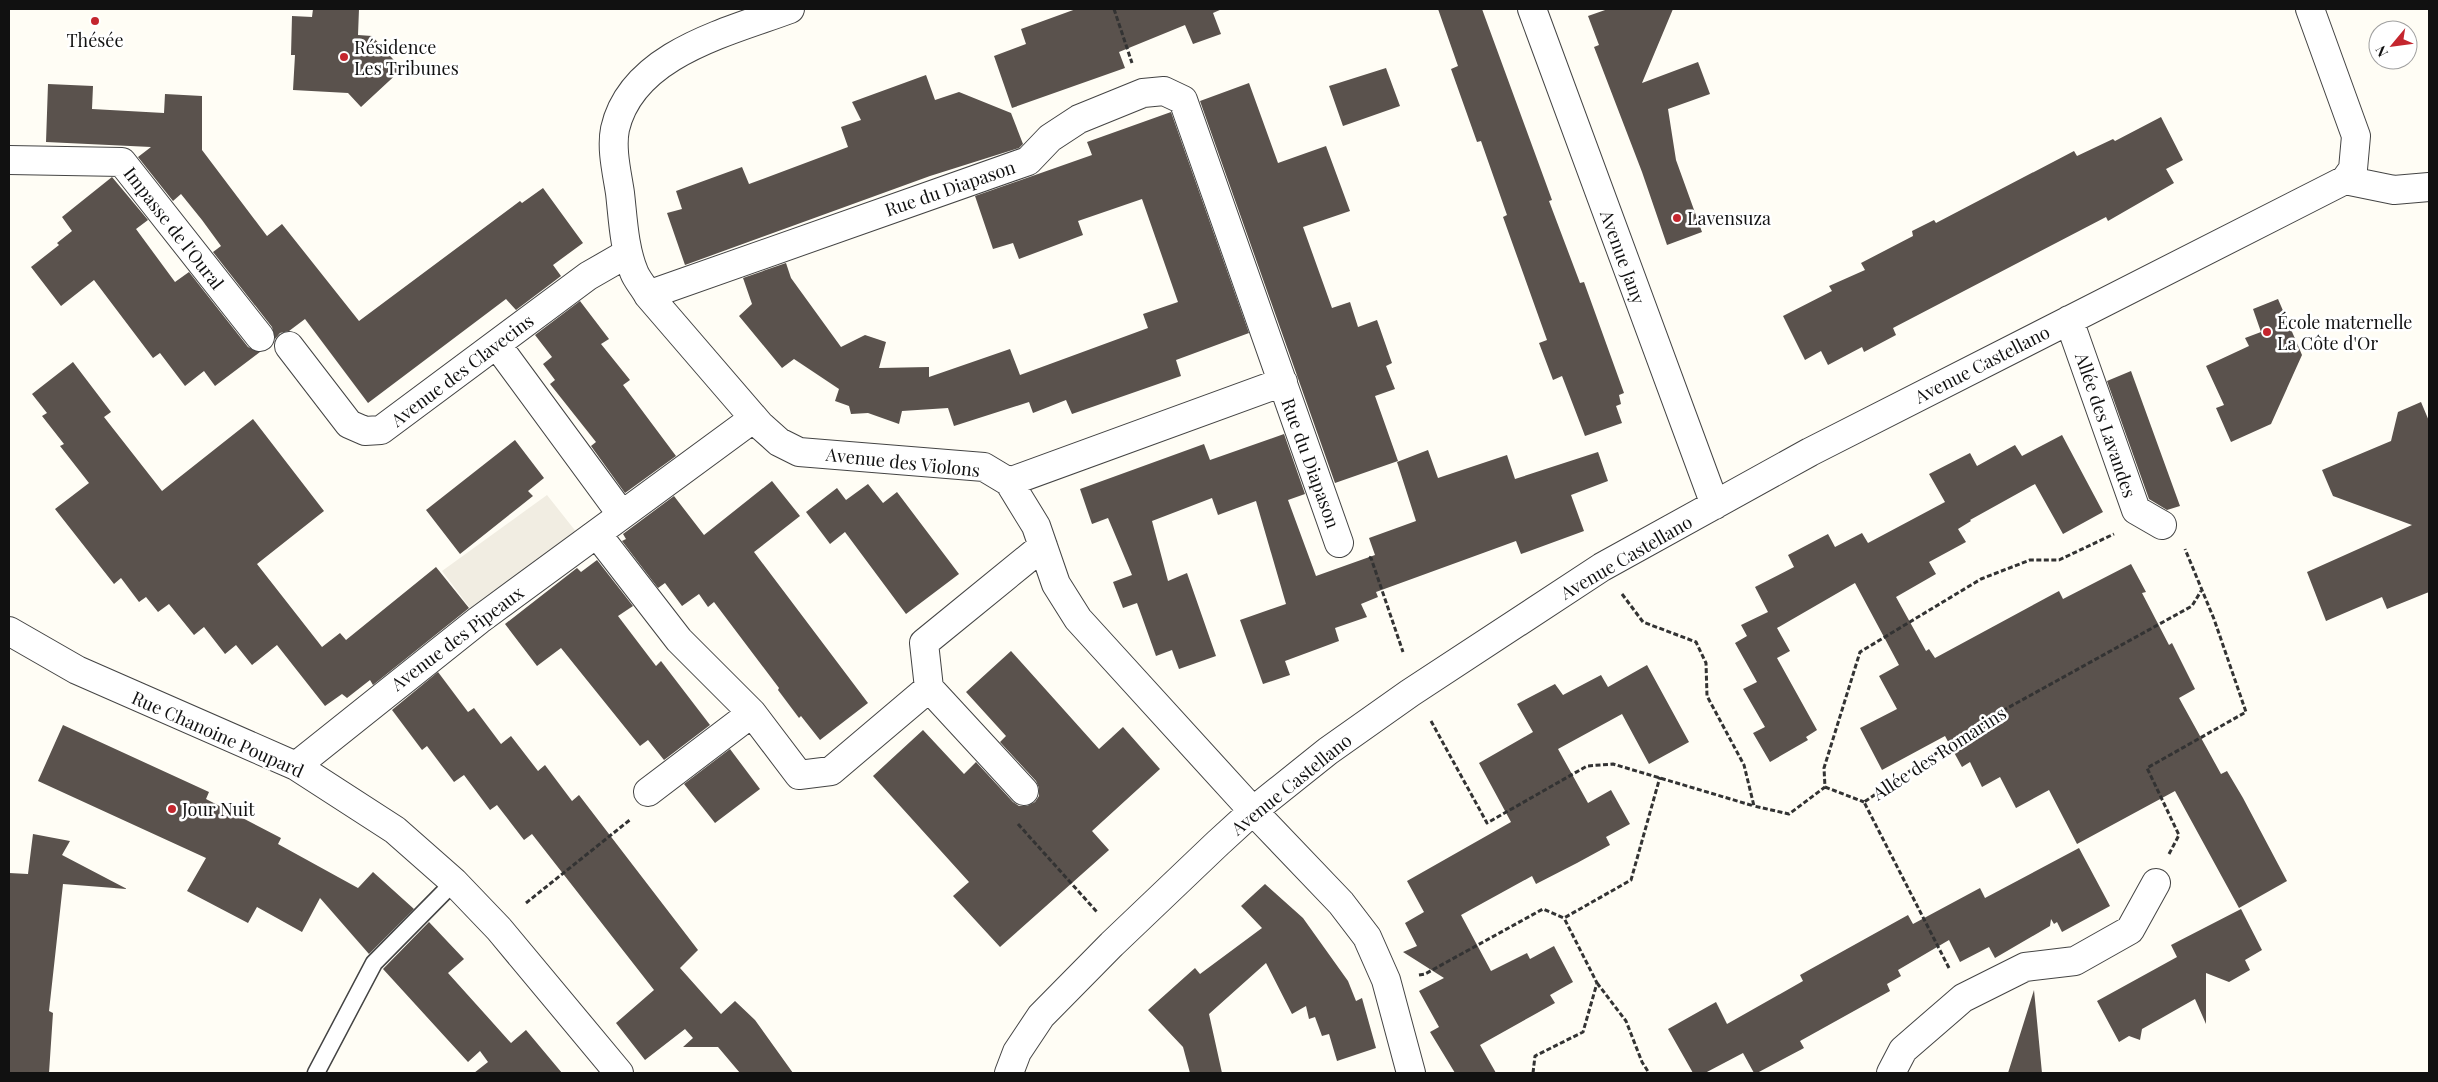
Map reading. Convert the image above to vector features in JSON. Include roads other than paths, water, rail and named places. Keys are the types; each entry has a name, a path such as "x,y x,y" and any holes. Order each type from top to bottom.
{"street":[{"name":"Avenue des Violons","path":"790,9 680,51 650,71 627,99 615,129 615,161 628,253 634,273 648,294 754,418 779,442 799,452 984,467 1009,482 1036,526 1056,584 1078,619 1253,811 1341,903 1367,937 1386,980 1411,1073"},
{"name":"Avenue Jany","path":"1532,9 1715,505"},
{"path":"2310,9 2356,136 2353,169 2345,180 2394,190 2429,187"},
{"name":"Rue du Diapason","path":"648,294 1028,161 1050,138 1079,119 1143,93 1164,91 1183,100 1340,543"},
{"name":"Impasse de l'Oural","path":"9,160 122,162 260,337"},
{"name":"Avenue Castellano","path":"1009,1073 1017,1052 1041,1016 1120,937 1253,811 1328,751 1410,693 1602,567 1810,452 2345,180"},
{"name":"Avenue des Clavecins","path":"289,346 349,424 365,432 381,430 588,276 628,253"},
{"name":"Allée des Lavandes","path":"2069,320 2136,510 2162,525"},
{"path":"497,345 622,515"},
{"name":"Rue du Diapason","path":"1009,482 1282,382"},
{"name":"Avenue des Pipeaux","path":"296,766 479,620 754,418"},
{"path":"597,534 680,640 752,713 799,775 831,771 929,688"},
{"path":"1024,791 929,688 924,643 1043,546"},
{"name":"Rue Chanoine Poupard","path":"9,631 76,670 296,766 396,830 454,882 499,929 619,1073"},
{"path":"648,792 752,713"},
{"path":"1891,1073 1903,1050 1963,998 2025,968 2075,961 2130,930 2156,883"}],"lane":[{"path":"316,1073 374,963 454,882"}],"place":[{"name":"Thésée","path":"95,21"},
{"name":"Résidence Les Tribunes","path":"344,57"},
{"name":"Lavensuza","path":"1677,218"},
{"name":"École maternelle La Côte d'Or","path":"2267,332"},
{"name":"Jour Nuit","path":"172,809"}]}
